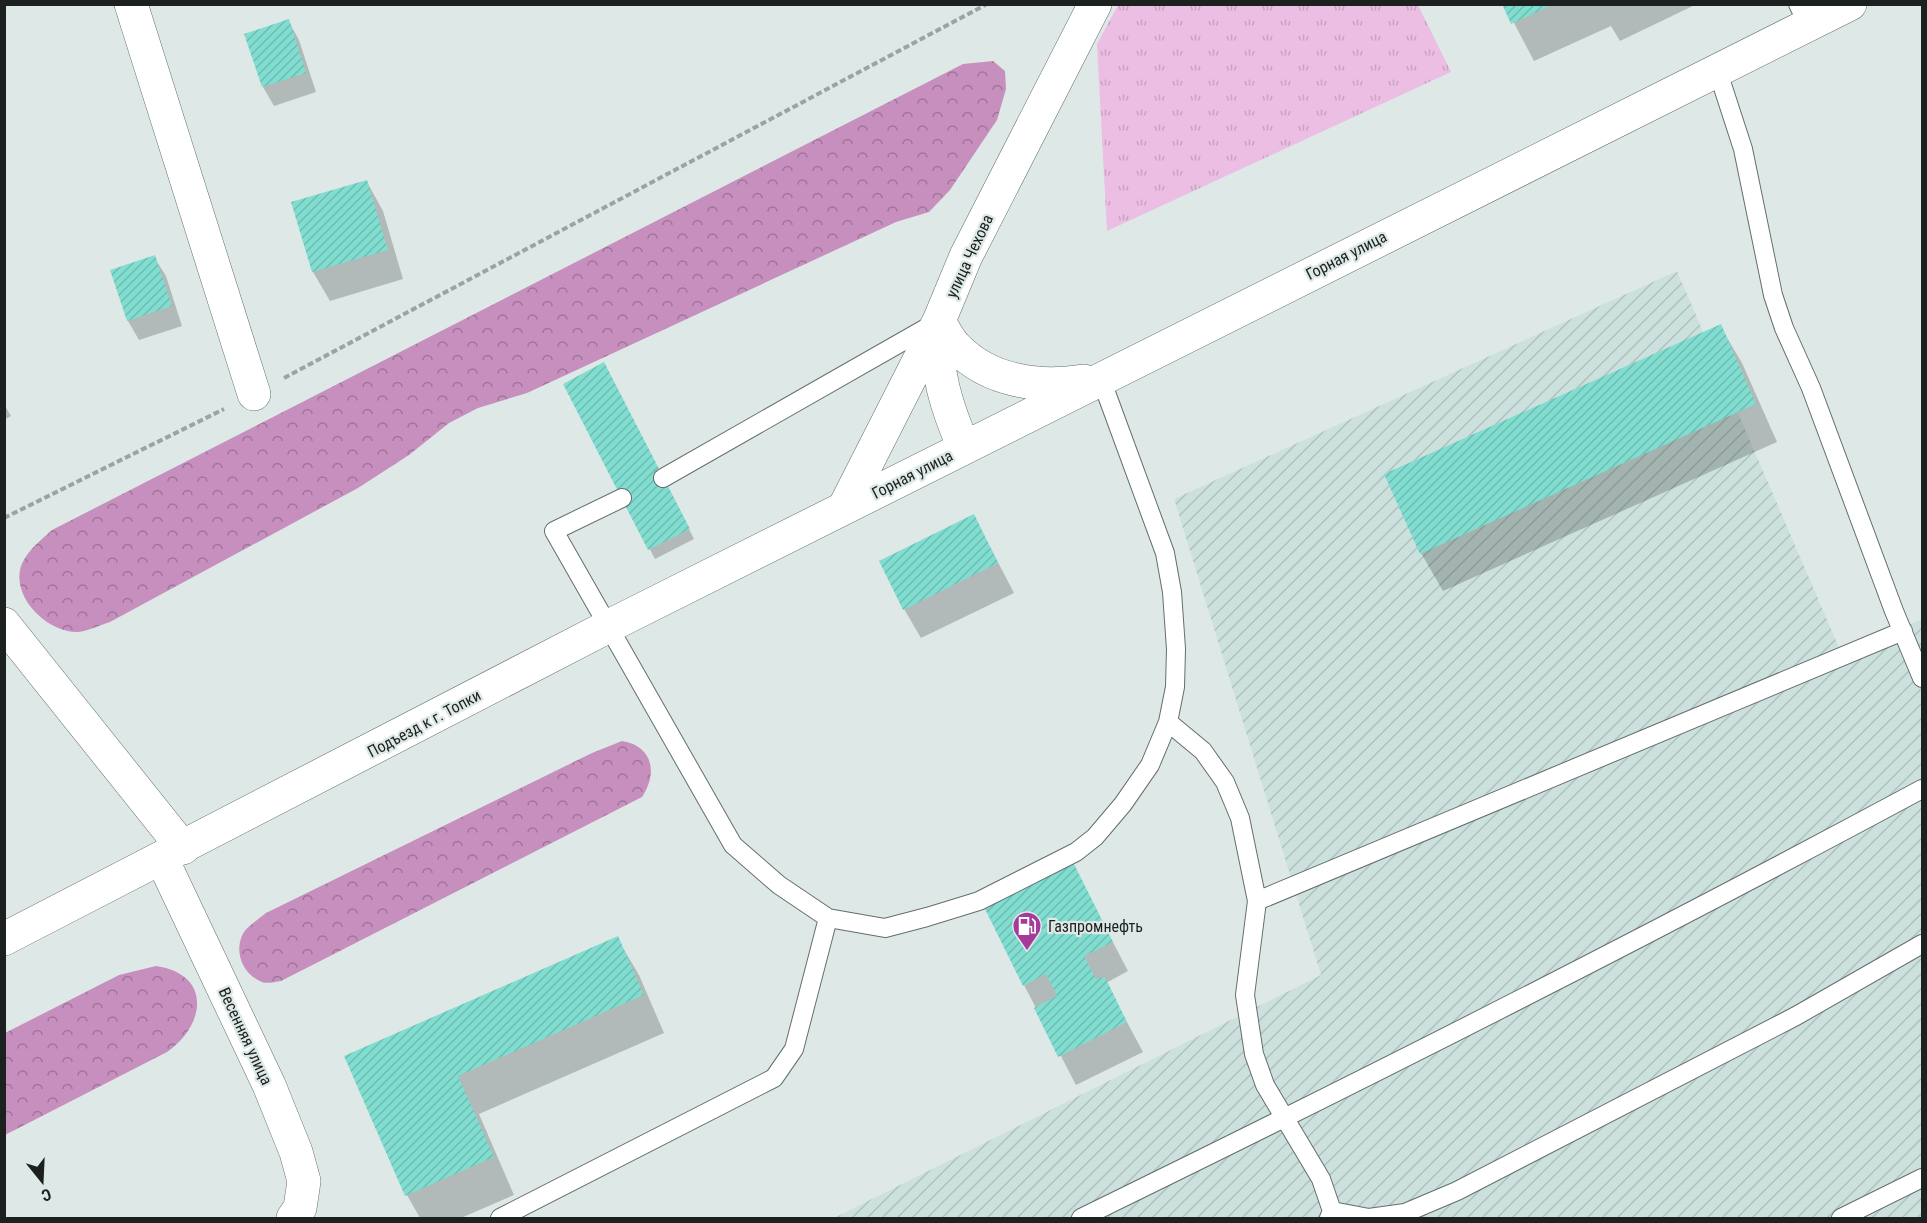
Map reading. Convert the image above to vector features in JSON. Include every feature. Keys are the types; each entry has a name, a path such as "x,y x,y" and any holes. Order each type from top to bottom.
{"street":[{"path":"130,4 254,394"},
{"name":"улица Чехова","path":"844,508 939,321 966,256 1095,4"},
{"name":"Горная улица","path":"844,508 1717,69 1803,15 1850,4"},
{"path":"939,321 955,347 968,358 1008,378 1054,386 1101,379"},
{"path":"939,321 936,351 939,378 949,413 964,448"},
{"name":"Подъезд к г. Топки","path":"4,939 609,626 844,508"},
{"name":"Весенняя улица","path":"4,624 172,854 296,1152 304,1181 300,1208 293,1218"}],"lane":[{"path":"1717,69 1743,149 1773,295 1784,328 1811,388 1902,631 1923,678"},
{"path":"663,478 939,321"},
{"path":"622,498 554,531 733,845 779,885 828,918 885,928 979,901 1076,852 1095,837 1123,804 1150,765 1168,722 1175,687 1176,649 1172,592 1165,553 1101,379"},
{"path":"1257,901 1902,631"},
{"path":"1168,722 1203,751 1225,782 1240,818 1257,901 1245,995 1248,1024 1265,1084 1322,1179 1330,1215 1369,1218 1405,1213 1457,1191 1796,1016 1923,944"},
{"path":"1081,1218 1286,1119 1670,924 1923,789"},
{"path":"500,1218 774,1078 794,1049 828,918"},
{"path":"1841,1218 1923,1178"}],"path":[{"path":"4,518 254,394 987,4"}],"shaded area":[{"path":"1677,271 1843,657 1922,619 1922,1218 834,1218 1321,975 1174,499"}],"green space":[{"path":"1118,5 1418,5 1451,72 1107,231 1097,44"},
{"path":"993,61 1005,71 1006,89 997,120 950,190 929,212 896,222 527,393 478,408 449,423 409,455 358,488 110,622 78,632 67,631 45,621 28,603 22,592 20,570 29,553 52,530 963,64"},
{"path":"622,741 640,748 650,762 650,779 642,797 281,981 262,982 249,973 241,961 239,946 244,932 266,913 592,753"},
{"path":"156,966 174,971 187,979 194,990 197,1002 195,1015 190,1028 180,1041 167,1052 5,1135 5,1033 119,975"}],"building":[{"path":"1502,4 1554,4 1511,24"},
{"path":"289,19 306,73 262,87 244,34"},
{"path":"367,180 388,250 312,272 291,202"},
{"path":"155,255 172,306 127,321 110,270"},
{"path":"1721,324 1756,404 1420,554 1384,474"},
{"path":"604,362 690,529 648,550 563,384"},
{"path":"974,514 998,563 903,610 879,561"},
{"path":"1072,860 1113,942 1084,956 1096,979 1105,977 1127,1022 1058,1057 1034,1008 1057,996 1046,974 1023,986 983,905"},
{"path":"618,936 644,995 458,1076 494,1157 405,1196 344,1056"}],"place":[{"name":"Газпромнефть","path":"1027,952"}]}
